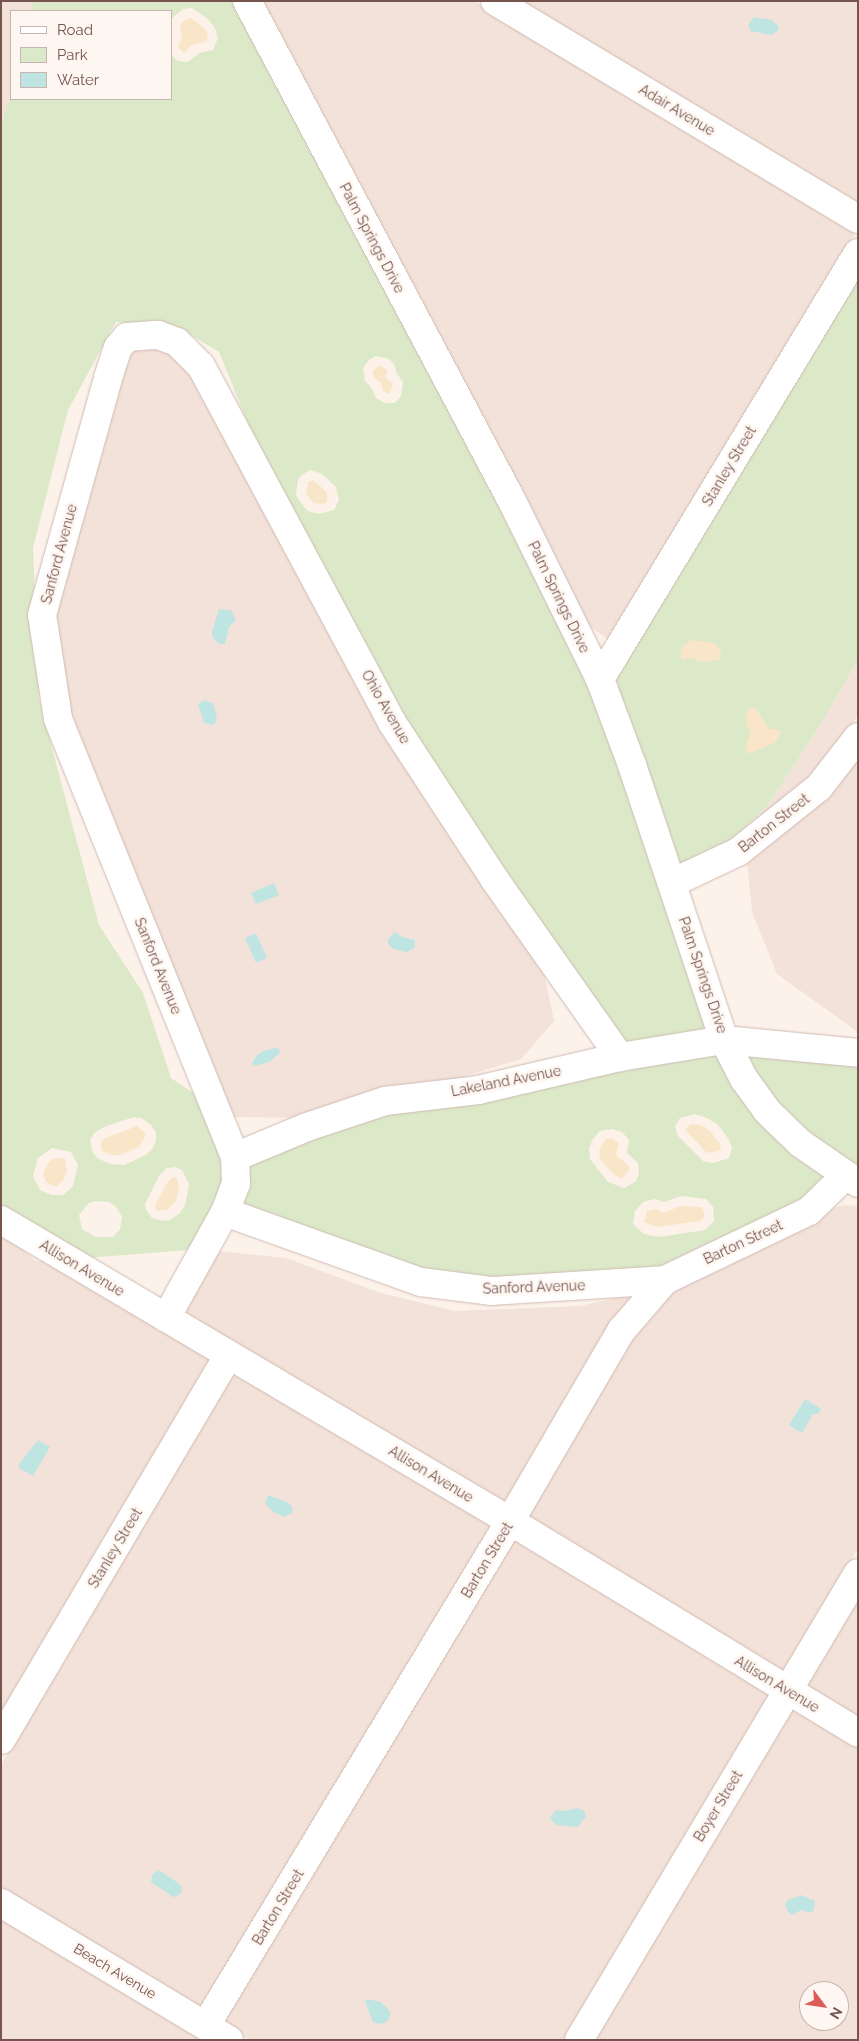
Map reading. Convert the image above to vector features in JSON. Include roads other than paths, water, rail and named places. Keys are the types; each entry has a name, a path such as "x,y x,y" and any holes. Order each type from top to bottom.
{"street":[{"name":"Palm Springs Drive","path":"247,1 512,501 600,679 672,883 724,1040 744,1079 767,1111 800,1143 852,1179"},
{"name":"Adair Avenue","path":"495,1 858,219"},
{"name":"Stanley Street","path":"600,679 858,253"},
{"name":"Sanford Avenue","path":"177,342 158,335 140,334 127,337 118,348 42,615 58,718 235,1157 236,1184 225,1212 421,1282 492,1291 665,1280"},
{"name":"Ohio Avenue","path":"177,342 201,366 393,724 495,880 620,1057"},
{"name":"Barton Street","path":"672,883 738,852 819,787 858,737"},
{"name":"Lakeland Avenue","path":"235,1157 307,1127 385,1101 478,1090 620,1057 724,1040 858,1052"},
{"name":"Barton Street","path":"206,2026 510,1521 621,1331 665,1280 808,1211 852,1179"},
{"path":"166,1318 225,1212"},
{"name":"Allison Avenue","path":"1,1220 510,1521 858,1733"},
{"name":"Stanley Street","path":"1,1740 229,1355"},
{"name":"Boyer Street","path":"578,2040 786,1690 858,1573"},
{"name":"Beach Avenue","path":"1,1903 229,2040"}],"water":[{"path":"754,17 772,20 778,26 778,31 771,35 751,31 748,25"},
{"path":"219,609 231,610 236,620 229,627 225,644 219,644 213,638 212,632"},
{"path":"204,700 213,703 217,718 214,725 204,723 198,704"},
{"path":"274,883 279,895 256,904 251,893"},
{"path":"395,932 402,937 415,940 414,948 407,952 393,949 388,944 388,939"},
{"path":"256,933 267,958 256,963 245,938"},
{"path":"279,1049 280,1053 269,1062 254,1066 252,1063 257,1055 263,1051"},
{"path":"805,1399 821,1409 818,1414 813,1414 802,1433 789,1425"},
{"path":"38,1440 50,1447 33,1476 19,1468 19,1464"},
{"path":"268,1495 289,1503 293,1509 292,1513 284,1517 273,1512 265,1503"},
{"path":"577,1808 584,1811 586,1816 578,1827 557,1825 550,1819 556,1810 565,1811"},
{"path":"159,1870 181,1885 182,1891 178,1896 173,1897 151,1882 152,1875"},
{"path":"801,1895 815,1901 814,1910 810,1913 801,1910 792,1915 788,1912 785,1904 788,1900"},
{"path":"367,1999 381,2002 386,2007 391,2013 387,2022 380,2024 373,2022 365,2002"}]}
